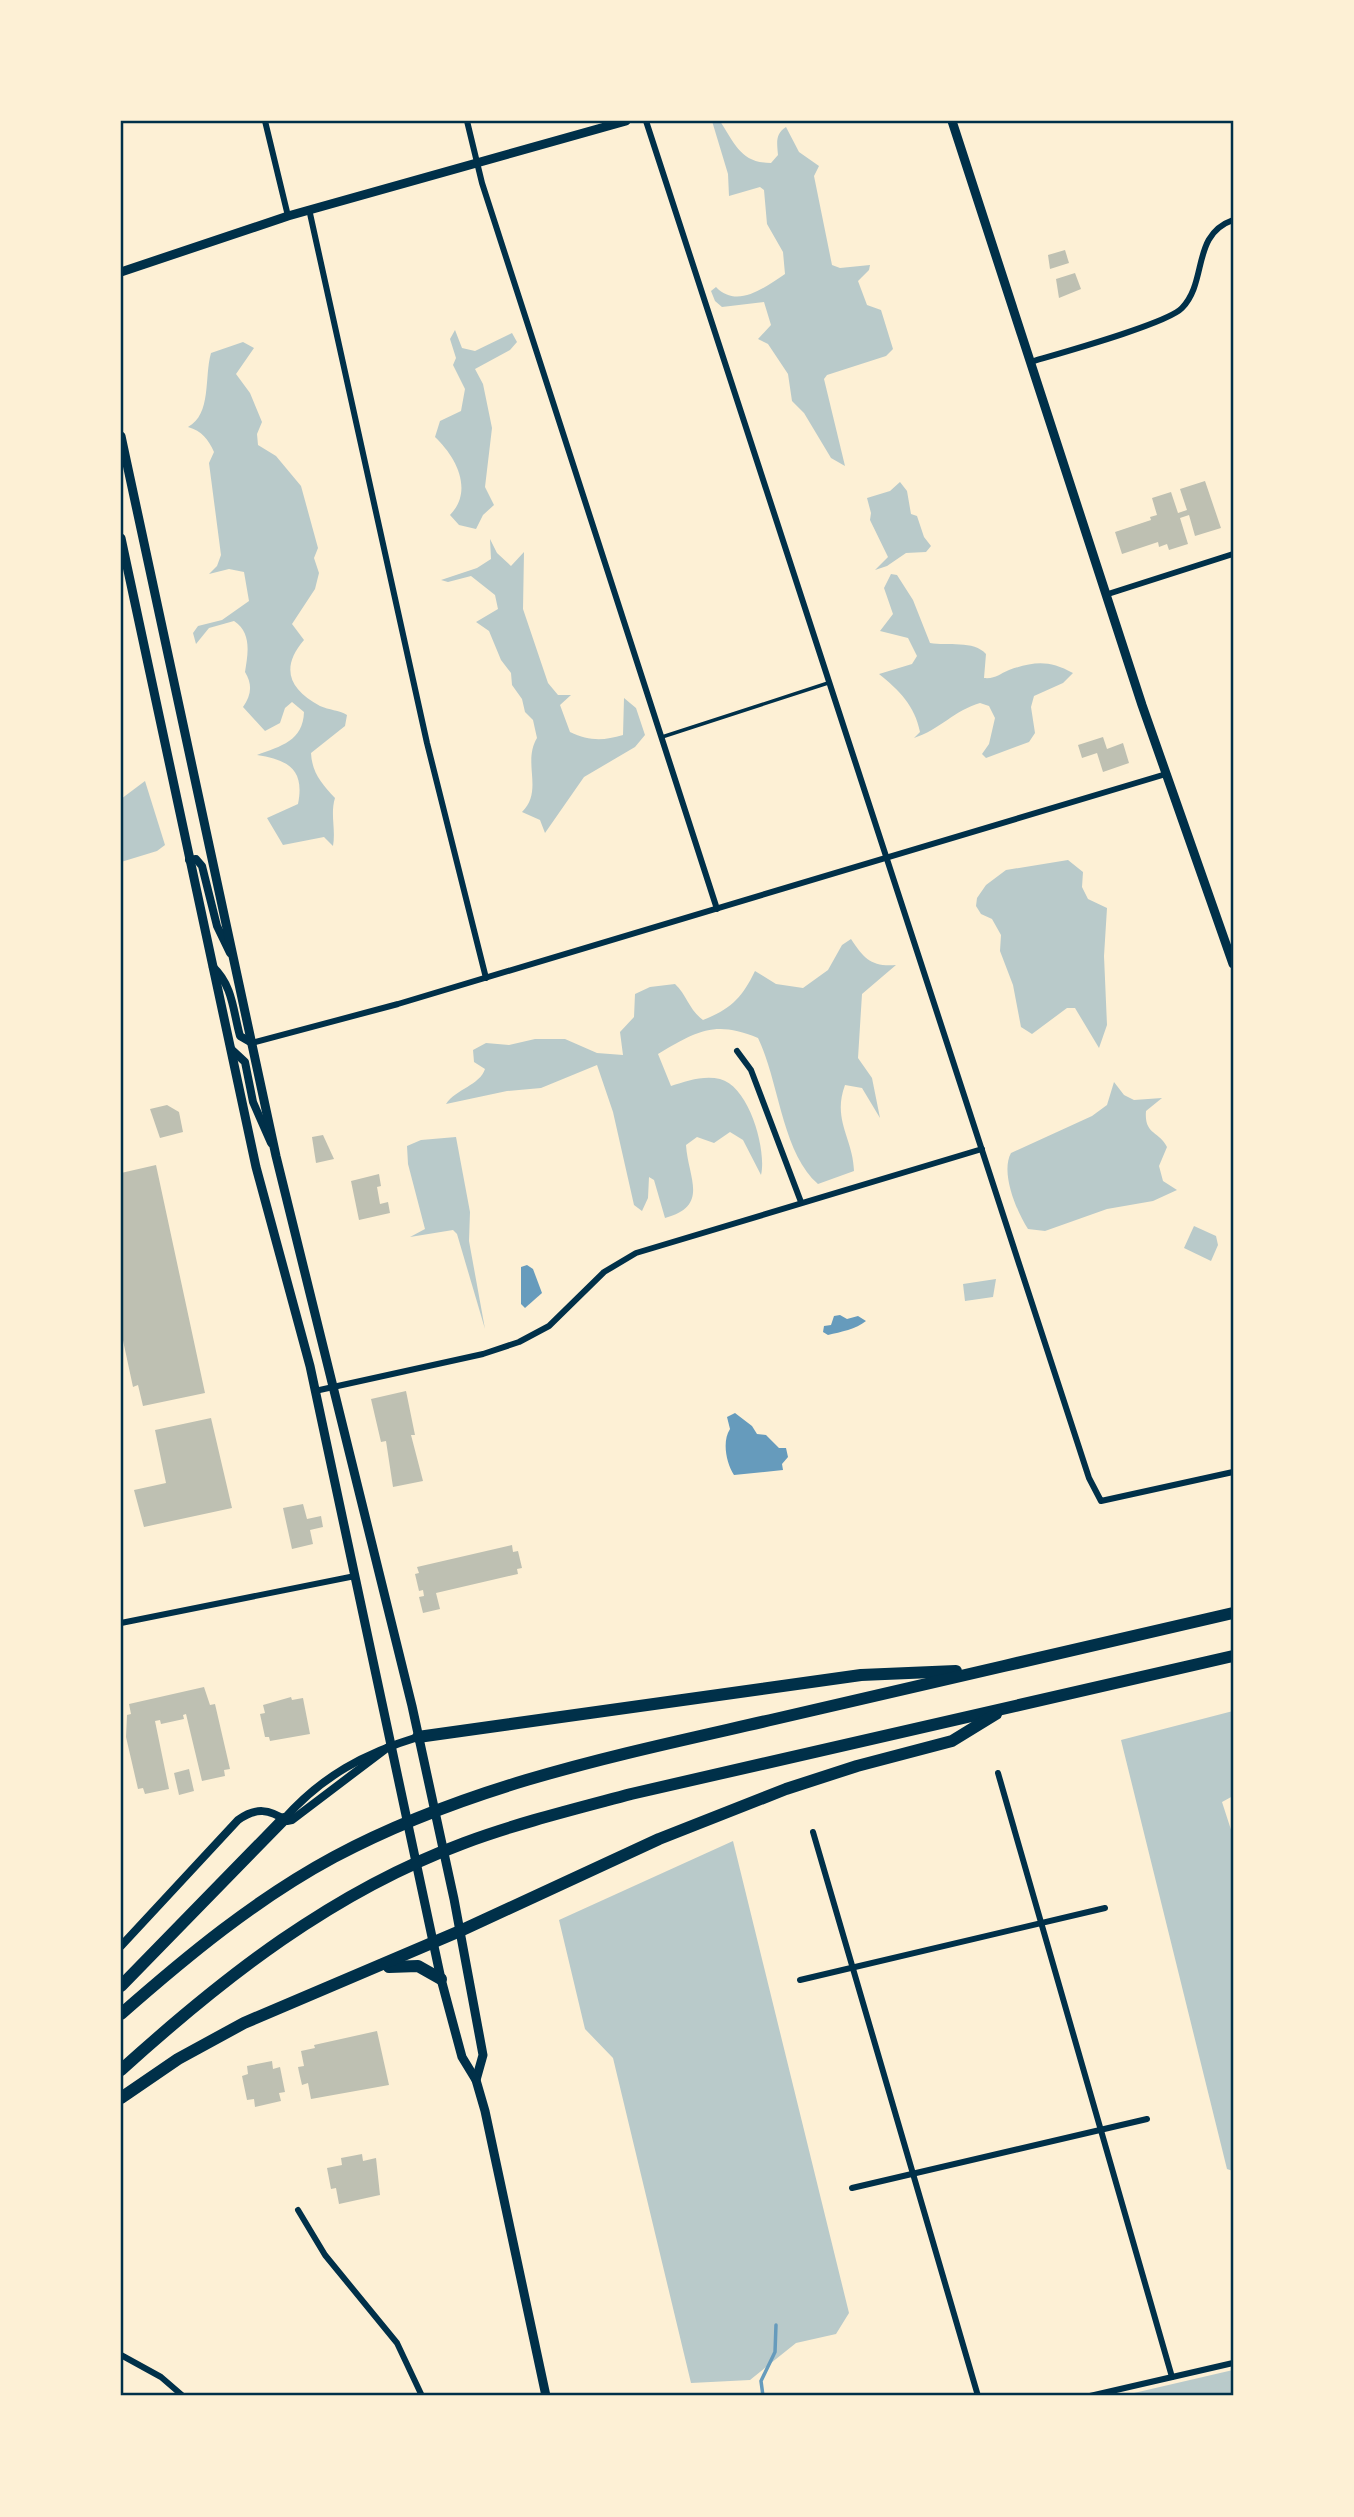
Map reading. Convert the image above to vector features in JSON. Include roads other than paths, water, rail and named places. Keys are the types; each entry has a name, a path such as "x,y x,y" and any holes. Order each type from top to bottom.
{"highway":[{"path":"121,2014 186,1958 262,1901 332,1858 422,1815 509,1784 605,1757 1233,1613"},
{"path":"121,2070 185,2012 296,1929 399,1871 463,1843 631,1794 1233,1656"},
{"path":"418,1737 861,1675 995,1668"},
{"path":"121,2098 178,2059 244,2022 460,1931 635,1849 755,1800 857,1766 952,1741 1006,1708"},
{"path":"121,1986 284,1819"},
{"path":"373,1969 413,1965 441,1979"}],"main road":[{"path":"121,272 309,209 626,121"},
{"path":"952,121 1166,774 1233,964"},
{"path":"121,436 276,1156 335,1386 454,1899 483,2055 476,2080"},
{"path":"121,538 256,1167 289,1281 315,1391 441,1979 462,2057 476,2080 545,2396"}],"street":[{"path":"265,121 288,216"},
{"path":"467,121 476,163 717,909"},
{"path":"646,121 1089,1478 1101,1501 1233,1472"},
{"path":"309,209 427,743 486,978"},
{"path":"1030,362 1151,324 1178,312 1191,293 1209,236 1221,224 1233,220"},
{"path":"1108,594 1233,554"},
{"path":"213,967 223,976 230,991 240,1036 252,1044 486,978 1166,774"},
{"path":"189,860 196,859 202,866 217,926 233,959"},
{"path":"231,1049 244,1062 253,1102 276,1156"},
{"path":"737,1051 751,1070 801,1202"},
{"path":"315,1391 511,1345 549,1326 604,1272 628,1256 982,1149"},
{"path":"121,1623 355,1576"},
{"path":"121,1946 238,1821 258,1810 275,1813 284,1819 309,1794 373,1751 418,1737"},
{"path":"998,1773 1039,1923 1172,2377"},
{"path":"813,1832 978,2396"},
{"path":"800,1980 1105,1908"},
{"path":"852,2188 1147,2119"},
{"path":"298,2210 325,2255 397,2343 422,2396"},
{"path":"121,2355 161,2377 183,2396"},
{"path":"1090,2396 1233,2363"}],"lane":[{"path":"660,737 829,683"}],"water":[{"path":"527,1265 533,1269 542,1293 525,1308 521,1304 521,1267"},
{"path":"840,1315 847,1319 858,1316 866,1321 838,1333 828,1335 823,1332 824,1326 831,1325 834,1316"},
{"path":"735,1413 752,1426 757,1434 766,1435 779,1448 786,1448 788,1457 782,1464 783,1470 734,1475 727,1458 726,1446 730,1429 727,1417"}],"waterway":[{"path":"763,2396 761,2381 775,2352 776,2325"}]}
